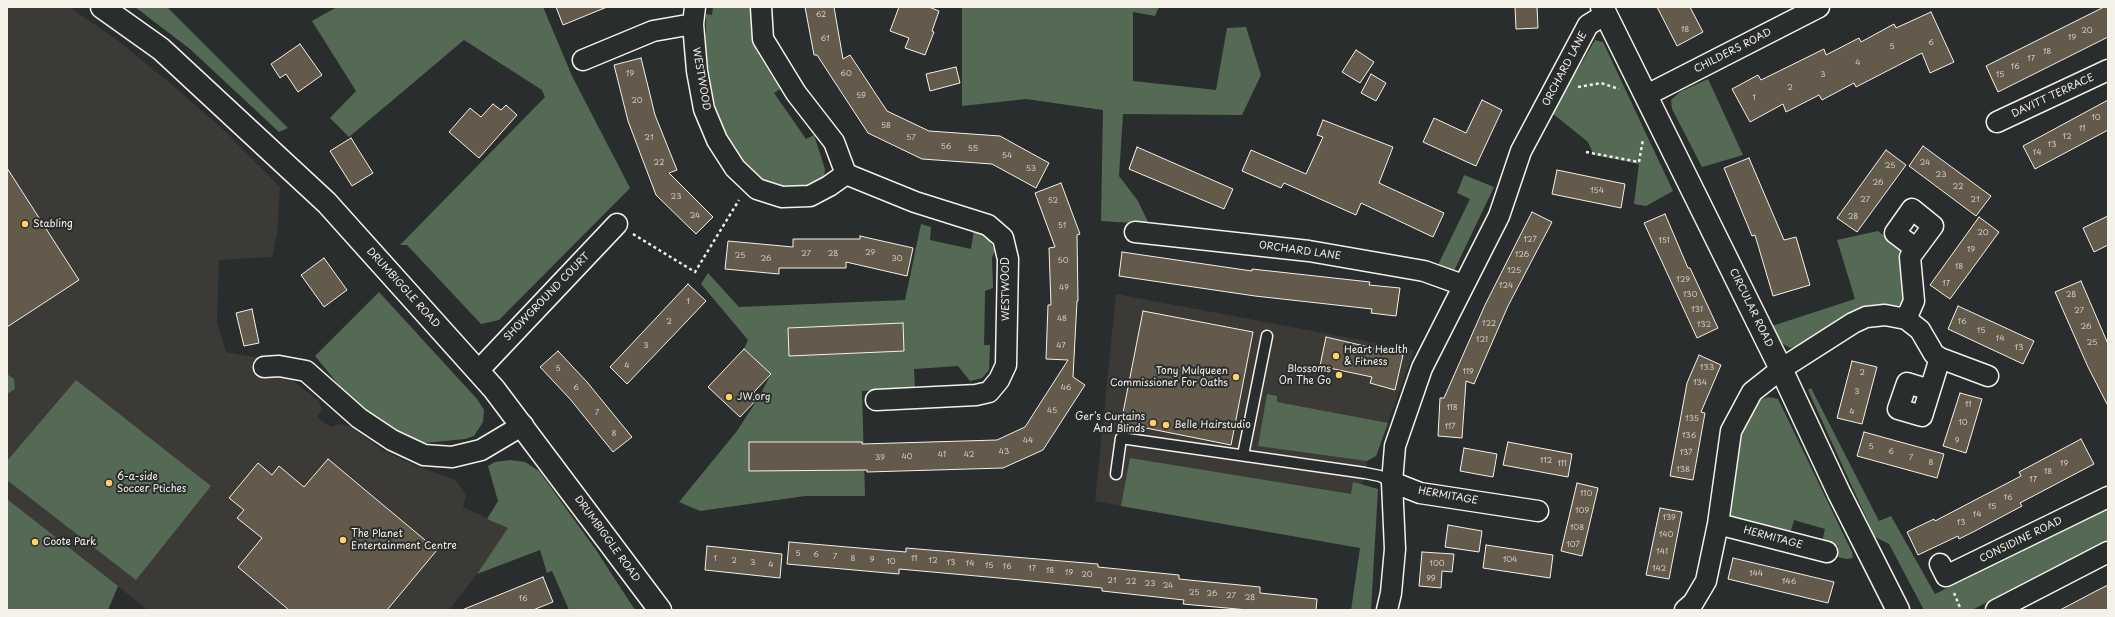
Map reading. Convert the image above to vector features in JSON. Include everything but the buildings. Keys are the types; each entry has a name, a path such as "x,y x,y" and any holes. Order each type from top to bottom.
{"street":[{"name":"DRUMBIGGLE ROAD","path":"102,7 161,49 327,203 478,370 523,425 660,610"},
{"path":"761,7 763,39 796,93 834,142 846,174"},
{"name":"CHILDERS ROAD","path":"1647,95 1819,7"},
{"name":"CIRCULAR ROAD","path":"1604,10 1781,369 1839,493 1898,610"},
{"name":"ORCHARD LANE","path":"1392,482 1394,446 1422,368 1499,216 1521,150 1588,26 1604,10"},
{"name":"WESTWOOD","path":"583,60 694,16 697,72 704,109 717,140 735,168 757,189 782,197 810,196 829,186 846,174 915,202 988,225 1003,238 1008,259 1006,364 1000,380 989,392 976,395 876,400"},
{"name":"DAVITT TERRACE","path":"1997,122 2108,70"},
{"name":"SHOWGROUND COURT","path":"478,370 617,224"},
{"name":"ORCHARD LANE","path":"1135,232 1309,251 1424,271 1463,285"},
{"path":"1906,319 1914,301 1910,258 1915,248"},
{"path":"1685,610 1693,603 1706,581 1718,524 1731,431 1752,392 1781,369 1853,323 1866,317 1884,315 1906,319 1920,330 1934,354 1940,358 1988,376"},
{"path":"1930,390 1940,358"},
{"path":"264,367 279,366 306,371 359,418 392,440 424,455 452,457 481,450 523,425"},
{"path":"1386,610 1391,593 1395,549 1392,482"},
{"name":"HERMITAGE","path":"1392,482 1420,493 1538,511"},
{"name":"CONSIDINE ROAD","path":"1940,564 1946,576 2108,498"},
{"name":"HERMITAGE","path":"1718,524 1827,552"},
{"path":"1996,610 2108,552"}],"lane":[{"path":"1243,455 1267,336"},
{"path":"1116,474 1121,438 1365,473 1380,476 1392,482"}],"path":[{"path":"1601,83 1621,90"},
{"path":"1586,152 1639,162 1643,136"},
{"path":"617,224 695,272 750,182"}],"shaded area":[{"path":"7,7 69,7 116,39 171,84 226,132 280,187 277,233 272,257 219,260 217,322 226,352 265,359 319,401 322,410 317,417 323,422 332,427 337,424 350,426 384,451 412,464 455,480 466,495 463,507 509,528 477,574 449,610 148,610 7,499"},
{"path":"1116,294 1414,350 1376,456 1367,461 1363,485 1361,548 1095,501"}],"green space":[{"path":"135,7 167,7 288,128 279,132 190,49"},
{"path":"337,7 543,7 572,76 630,188 499,320 481,324 407,245 400,245 545,97 542,90 464,40 349,137 330,118 356,91 312,21"},
{"path":"713,7 750,7 752,35 759,55 780,89 774,93 806,139 814,135 825,169 824,177 806,186 778,188 765,182 742,160 717,118 706,56 706,14 712,15"},
{"path":"962,7 1159,7 1155,16 1133,12 1133,81 1216,90 1227,28 1246,27 1261,75 1242,115 1123,114 1119,176 1138,201 1149,224 1101,221 1103,110 1026,99 962,106"},
{"path":"1595,40 1603,42 1673,191 1646,206 1634,204 1639,164 1594,155 1588,142 1552,113"},
{"path":"1708,79 1743,155 1702,167 1672,109 1671,100 1680,92"},
{"path":"1464,175 1494,187 1453,273 1437,267 1470,199 1457,193"},
{"path":"921,224 931,227 930,240 971,249 974,229 987,236 995,251 992,258 993,288 985,291 984,345 990,345 989,370 982,378 970,381 958,366 914,369 915,389 862,391 865,496 805,496 700,511 679,502 737,431 759,397 771,374 744,349 748,340 701,284 708,273 739,307 905,300"},
{"path":"1878,231 1899,247 1905,293 1904,301 1889,309 1863,309 1839,320 1798,346 1790,348 1783,344 1776,337 1772,326 1855,299 1837,240"},
{"path":"379,292 477,399 484,410 483,422 474,436 465,439 424,443 380,422 338,384 315,356"},
{"path":"7,374 14,379 15,389 7,394"},
{"name":"6-a-side Soccer Ptiches","path":"76,380 211,486 136,580 7,480 7,461"},
{"path":"1811,388 1879,521 1891,516 1935,594 2108,509 2108,540 1972,610 1924,610 1889,544 1875,537 1808,390"},
{"path":"1267,394 1277,396 1277,402 1388,423 1376,456 1367,461 1258,446"},
{"path":"1768,397 1778,399 1852,552 1853,558 1847,559 1837,557 1838,546 1822,542 1825,529 1794,520 1790,534 1734,519 1728,514 1731,480 1743,428 1749,411 1760,400"},
{"path":"1130,458 1351,494 1353,482 1378,489 1371,610 1351,610 1360,548 1121,506"},
{"path":"510,460 525,462 539,471 596,550 635,610 569,610 552,571 547,573 540,550 477,574 508,528 487,519 498,501 488,466 495,462"},
{"name":"Coote Park","path":"7,499 118,586 108,610 7,610"}],"place":[{"name":"Stabling","path":"25,224"},
{"name":"Heart Health & Fitness","path":"1336,356"},
{"name":"Blossoms On The Go","path":"1339,375"},
{"name":"Tony Mulqueen Commissioner For Oaths","path":"1236,377"},
{"name":"JW.org","path":"729,397"},
{"name":"Ger's Curtains And Blinds","path":"1153,423"},
{"name":"Belle Hairstudio","path":"1166,425"},
{"name":"6-a-side Soccer Ptiches","path":"109,483"},
{"name":"The Planet Entertainment Centre","path":"343,540"},
{"name":"Coote Park","path":"35,542"}]}
